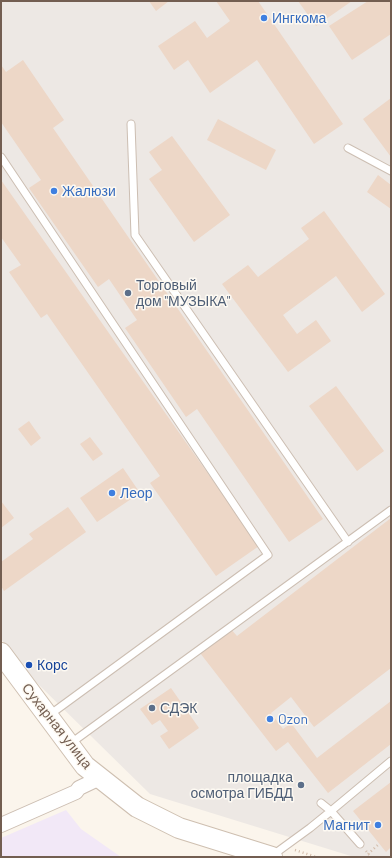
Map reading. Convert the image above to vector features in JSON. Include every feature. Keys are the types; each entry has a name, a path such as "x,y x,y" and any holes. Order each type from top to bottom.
{"street":[{"name":"Сухарная улица","path":"1,653 85,766 138,807 179,828 275,854"},
{"path":"1,825 76,792 80,788 100,778"}],"lane":[{"path":"132,124 135,235 348,542"},
{"path":"348,148 391,171"},
{"path":"1,157 268,555 48,716"},
{"path":"69,744 391,510"},
{"path":"275,854 331,811 391,761"},
{"path":"321,803 331,811 360,844"}],"path":[{"path":"368,854 379,844"},
{"path":"366,850 371,857"},
{"path":"275,854 316,857"}],"shaded area":[{"path":"1,1 391,1 391,857 354,857 150,794 37,683 1,639"},
{"path":"66,810 81,829 121,857 1,857 1,838"}],"building":[{"path":"149,1 169,1 156,11"},
{"path":"216,1 258,1 343,124 314,144 257,60 210,93 188,60 174,70 158,46 195,21 207,38 230,21"},
{"path":"298,1 352,1 316,26"},
{"path":"368,1 391,1 391,34 352,60 329,26"},
{"path":"23,60 64,120 53,128 323,519 289,542 197,409 186,417 125,328 137,320 109,279 98,287 29,188 41,180 1,122 1,65 6,72"},
{"path":"391,98 391,157 363,119"},
{"path":"218,119 276,150 266,170 207,140"},
{"path":"172,136 230,215 194,242 149,179 162,170 149,152"},
{"path":"378,175 391,185 391,209 367,192"},
{"path":"1,180 259,546 216,576 150,483 160,476 47,314 41,318 9,272 21,265 1,237"},
{"path":"324,211 385,294 362,312 336,276 283,315 297,334 316,320 331,341 288,372 222,284 248,265 258,277 309,239 301,228"},
{"path":"336,386 384,451 357,471 309,406"},
{"path":"29,421 41,438 31,446 18,429"},
{"path":"90,437 103,454 93,461 80,444"},
{"path":"123,468 140,493 97,522 80,498"},
{"path":"1,501 14,518 1,528"},
{"path":"68,507 86,532 4,591 1,586 1,562 33,539 29,534"},
{"path":"391,518 391,668 314,727 291,697 271,713 283,729 291,723 317,758 391,701 391,744 328,793 288,742 276,751 197,649 228,626 237,636"},
{"path":"171,688 199,728 169,749 160,736 168,731 160,720 152,725 140,709"},
{"path":"391,782 391,847 386,852 353,811"}],"place":[{"name":"Ингкома","path":"264,18"},
{"name":"Жалюзи","path":"54,191"},
{"name":"Торговый дом \"МУЗЫКА\"","path":"128,293"},
{"name":"Леор","path":"112,493"},
{"name":"Корс","path":"29,665"},
{"name":"СДЭК","path":"152,708"},
{"name":"Ozon","path":"270,719"},
{"name":"площадка осмотра ГИБДД","path":"301,785"},
{"name":"Магнит","path":"378,825"}]}
